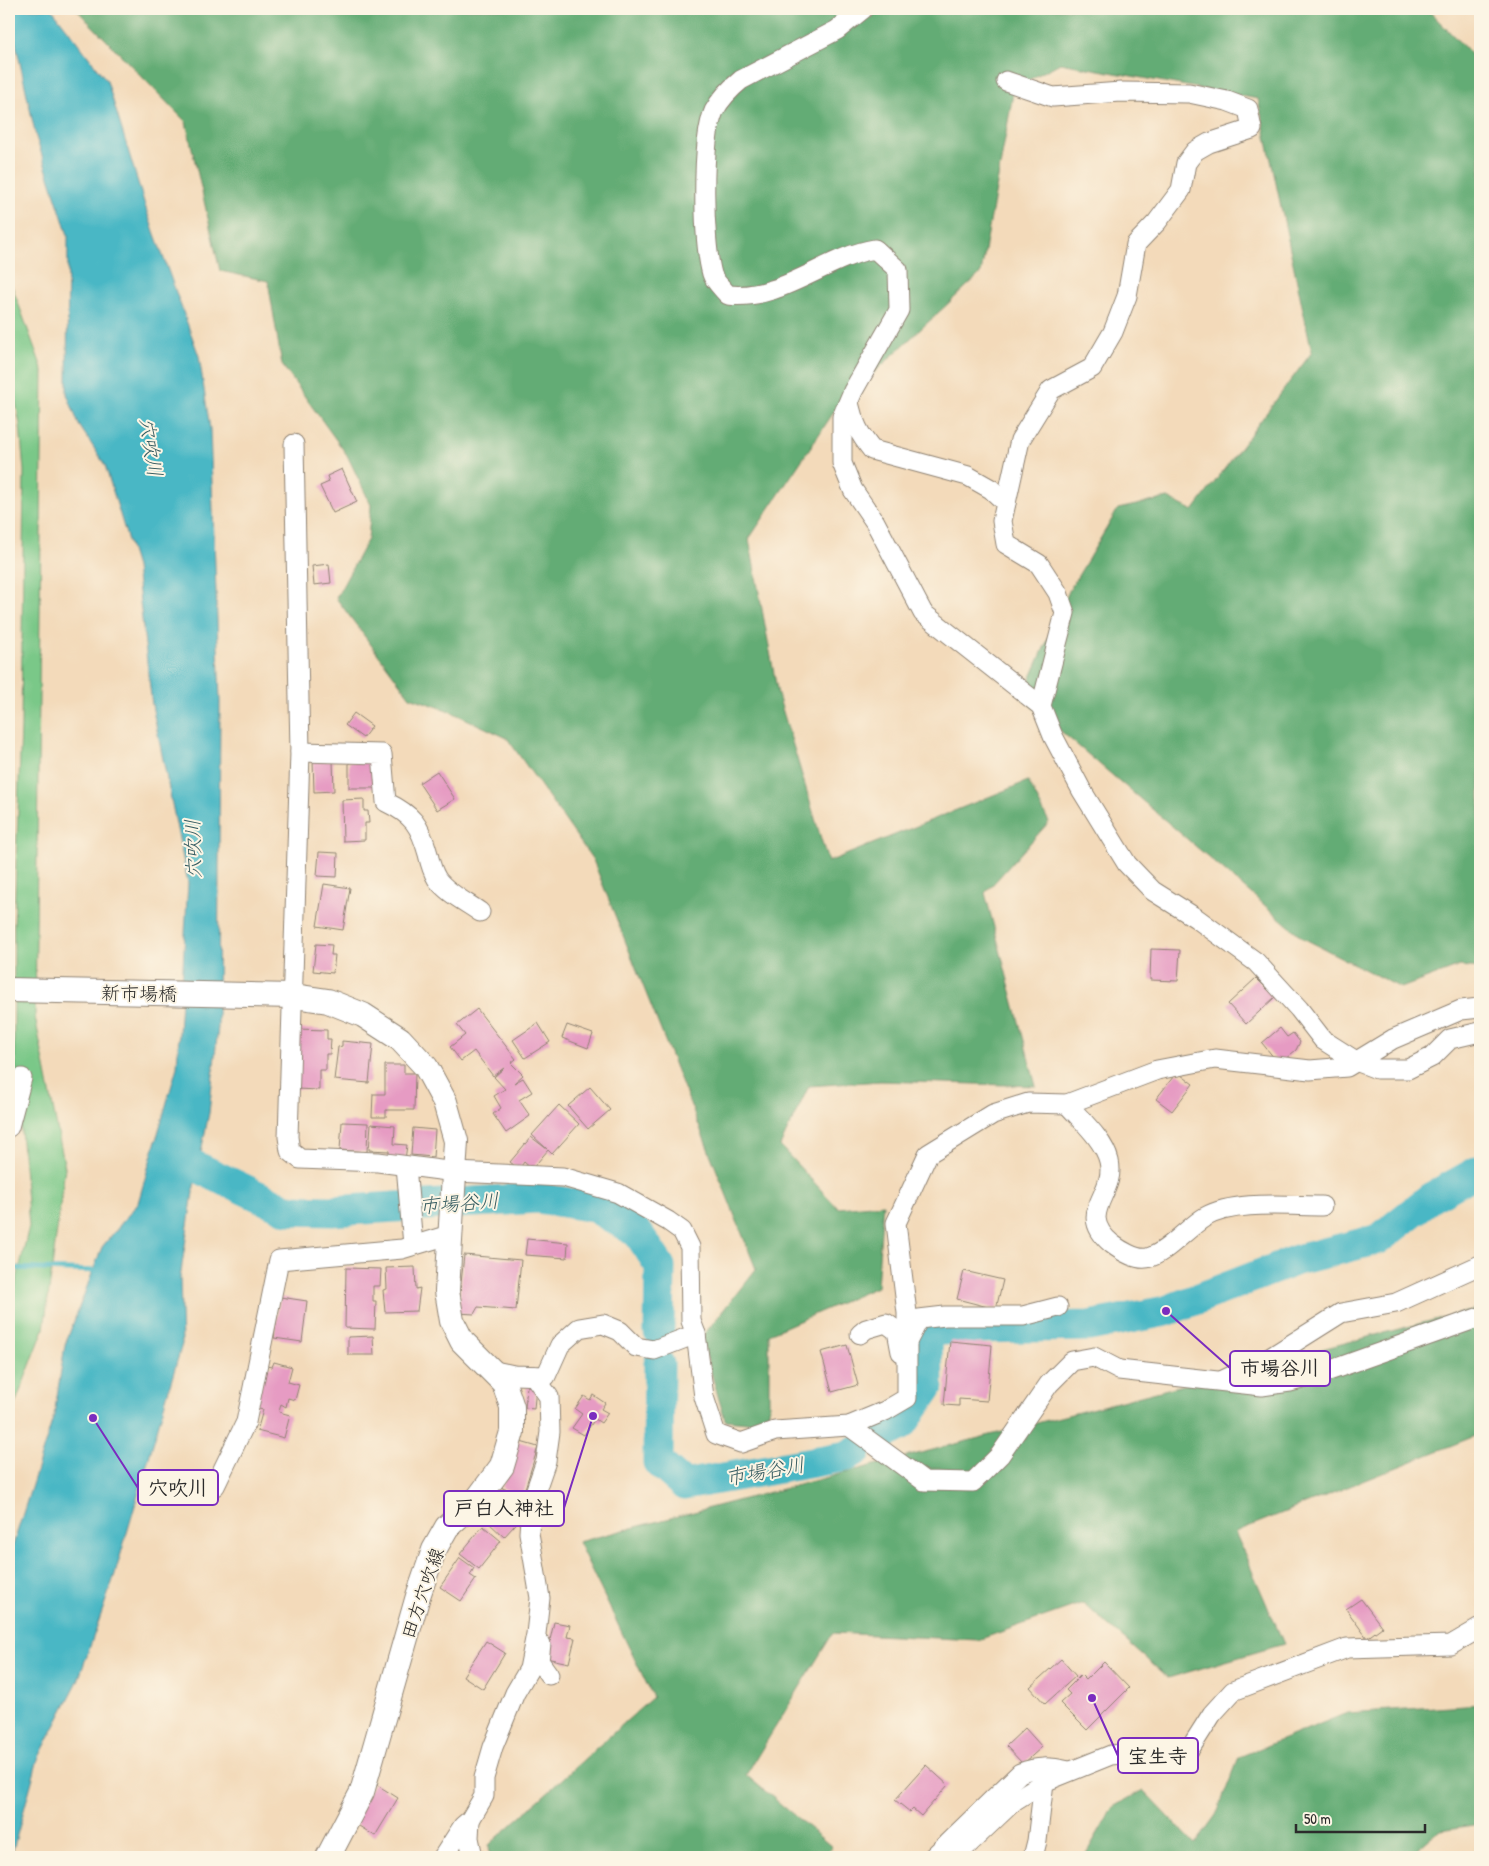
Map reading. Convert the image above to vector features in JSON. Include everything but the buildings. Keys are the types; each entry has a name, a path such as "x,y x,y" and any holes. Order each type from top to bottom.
{"main road":[{"name":"新市場橋","path":"9,990 268,996"},
{"name":"田方穴吹線","path":"268,996 294,996 328,1002 363,1015 400,1039 426,1067 445,1102 456,1141 447,1291 452,1321 462,1341 504,1383 512,1407 512,1432 502,1466 476,1501 447,1527 434,1550 418,1596 362,1792 328,1857"}],"street":[{"path":"863,9 837,30 741,80 727,91 714,112 708,137 706,211 708,251 712,276 728,295 744,297 783,286 858,252 875,249 898,270 899,310 842,417 842,463 853,490 875,522 923,613 1041,706 1053,736 1082,791 1127,864 1152,891 1196,918 1256,962 1299,1009 1323,1040 1356,1061 1377,1069 1408,1069 1432,1057 1450,1039 1480,1032"},
{"path":"1006,81 1053,97 1121,92 1189,93 1227,101 1248,109 1252,129 1209,143 1195,151 1186,163 1181,190 1157,222 1136,244 1127,296 1113,332 1092,368 1051,390 1020,440 1002,521 1006,544 1039,564 1058,593 1065,613 1041,706"},
{"path":"849,403 852,419 862,438 872,450 968,476 991,489 1006,503"},
{"path":"294,444 300,752 294,996 288,1137 290,1151 300,1160 378,1162 406,1173 455,1178 563,1177 618,1194 668,1221 682,1231 690,1248 691,1321 696,1334 704,1396 716,1434 742,1443 775,1431 849,1426 885,1411 907,1398 907,1313 896,1223 928,1154 993,1114 1028,1104 1067,1104 1157,1070 1215,1058 1310,1070 1341,1068 1393,1039 1461,1010 1480,1008"},
{"path":"300,752 382,754 386,802 407,812 423,834 432,871 438,880 480,912"},
{"path":"9,1128 22,1078"},
{"path":"1067,1104 1105,1149 1110,1163 1108,1184 1096,1206 1096,1222 1104,1237 1119,1250 1144,1259 1155,1256 1206,1216 1222,1211 1280,1205 1322,1206"},
{"path":"406,1173 413,1238"},
{"path":"215,1486 246,1422 279,1260 402,1249 413,1238 452,1227"},
{"path":"1223,1380 1268,1359 1341,1312 1396,1303 1480,1265"},
{"path":"907,1341 919,1319 945,1316 1023,1316 1058,1307"},
{"path":"849,1426 924,1481 972,1482 1000,1455 1049,1384 1072,1361 1094,1357 1118,1370 1195,1379 1223,1380 1262,1386 1290,1382 1320,1374 1480,1317"},
{"path":"860,1334 866,1328 886,1323 897,1331 907,1378"},
{"path":"490,1370 546,1376 560,1345 579,1328 603,1324 620,1331 636,1347 654,1350 696,1334"},
{"path":"443,1857 458,1832 470,1820 484,1796 484,1778 493,1747 515,1693 529,1669 537,1628 540,1598 529,1533 531,1504 546,1461 550,1432 549,1397 534,1376"},
{"path":"537,1628 541,1644 539,1661 549,1675"},
{"path":"955,1857 1014,1801 1044,1782 1111,1755 1191,1747 1212,1714 1233,1690 1347,1648 1451,1645 1480,1628"},
{"path":"933,1857 1020,1773 1032,1768 1048,1766 1069,1771"},
{"path":"1033,1857 1037,1841 1044,1782"},
{"path":"470,1820 469,1838 473,1857"}],"green space":[{"path":"76,9 1427,9 1480,63 1480,968 1460,966 1401,988 1303,938 1022,698 1069,591 1118,509 1168,498 1193,511 1312,352 1258,99 1060,63 1014,88 981,273 838,406 749,539 778,695 828,862 1028,781 1049,822 985,893 1036,1086 881,1081 809,1086 780,1146 838,1208 883,1204 877,1287 769,1334 769,1424 725,1420 701,1338 756,1269 593,860 507,738 447,710 410,697 336,598 368,539 371,505 347,455 282,365 268,281 220,271 186,122"},
{"path":"9,278 43,371 35,1017 65,1168 44,1329 9,1420 9,1298 14,1292 29,1226 14,1046 14,926 21,726 24,471 20,425 9,366"},
{"path":"1480,1308 1480,1434 1235,1532 1284,1644 1168,1678 1083,1603 978,1640 833,1633 746,1775 832,1847 823,1857 490,1857 489,1845 653,1697 578,1542"},
{"path":"1480,1704 1480,1824 1440,1830 1408,1857 1084,1857 1113,1807 1143,1790 1195,1844 1216,1815 1239,1757 1347,1713"}],"water":[{"path":"9,9 52,9 107,81 147,212 199,356 210,429 220,702 218,1027 209,1113 194,1186 180,1278 182,1344 115,1574 78,1681 38,1759 11,1857 9,1857 9,1558 54,1415 65,1345 102,1247 138,1203 177,1067 188,883 152,705 136,567 105,465 79,425 67,394 68,235 36,137 14,35 9,29"}],"waterway":[{"name":"市場谷川","path":"178,1158 288,1210 332,1211 538,1198 594,1207 638,1233 660,1266 659,1332"},
{"name":"市場谷川","path":"885,1434 902,1425 928,1387 927,1331 1089,1326 1166,1311 1297,1260 1379,1239 1430,1198 1480,1170"},
{"path":"9,1268 98,1271"},
{"name":"市場谷川","path":"659,1364 658,1462 684,1485 847,1456 857,1450"}],"place":[{"name":"市場谷川","path":"1166,1311"},
{"name":"戸白人神社","path":"593,1416"},
{"name":"穴吹川","path":"93,1418"},
{"name":"宝生寺","path":"1092,1698"}]}
